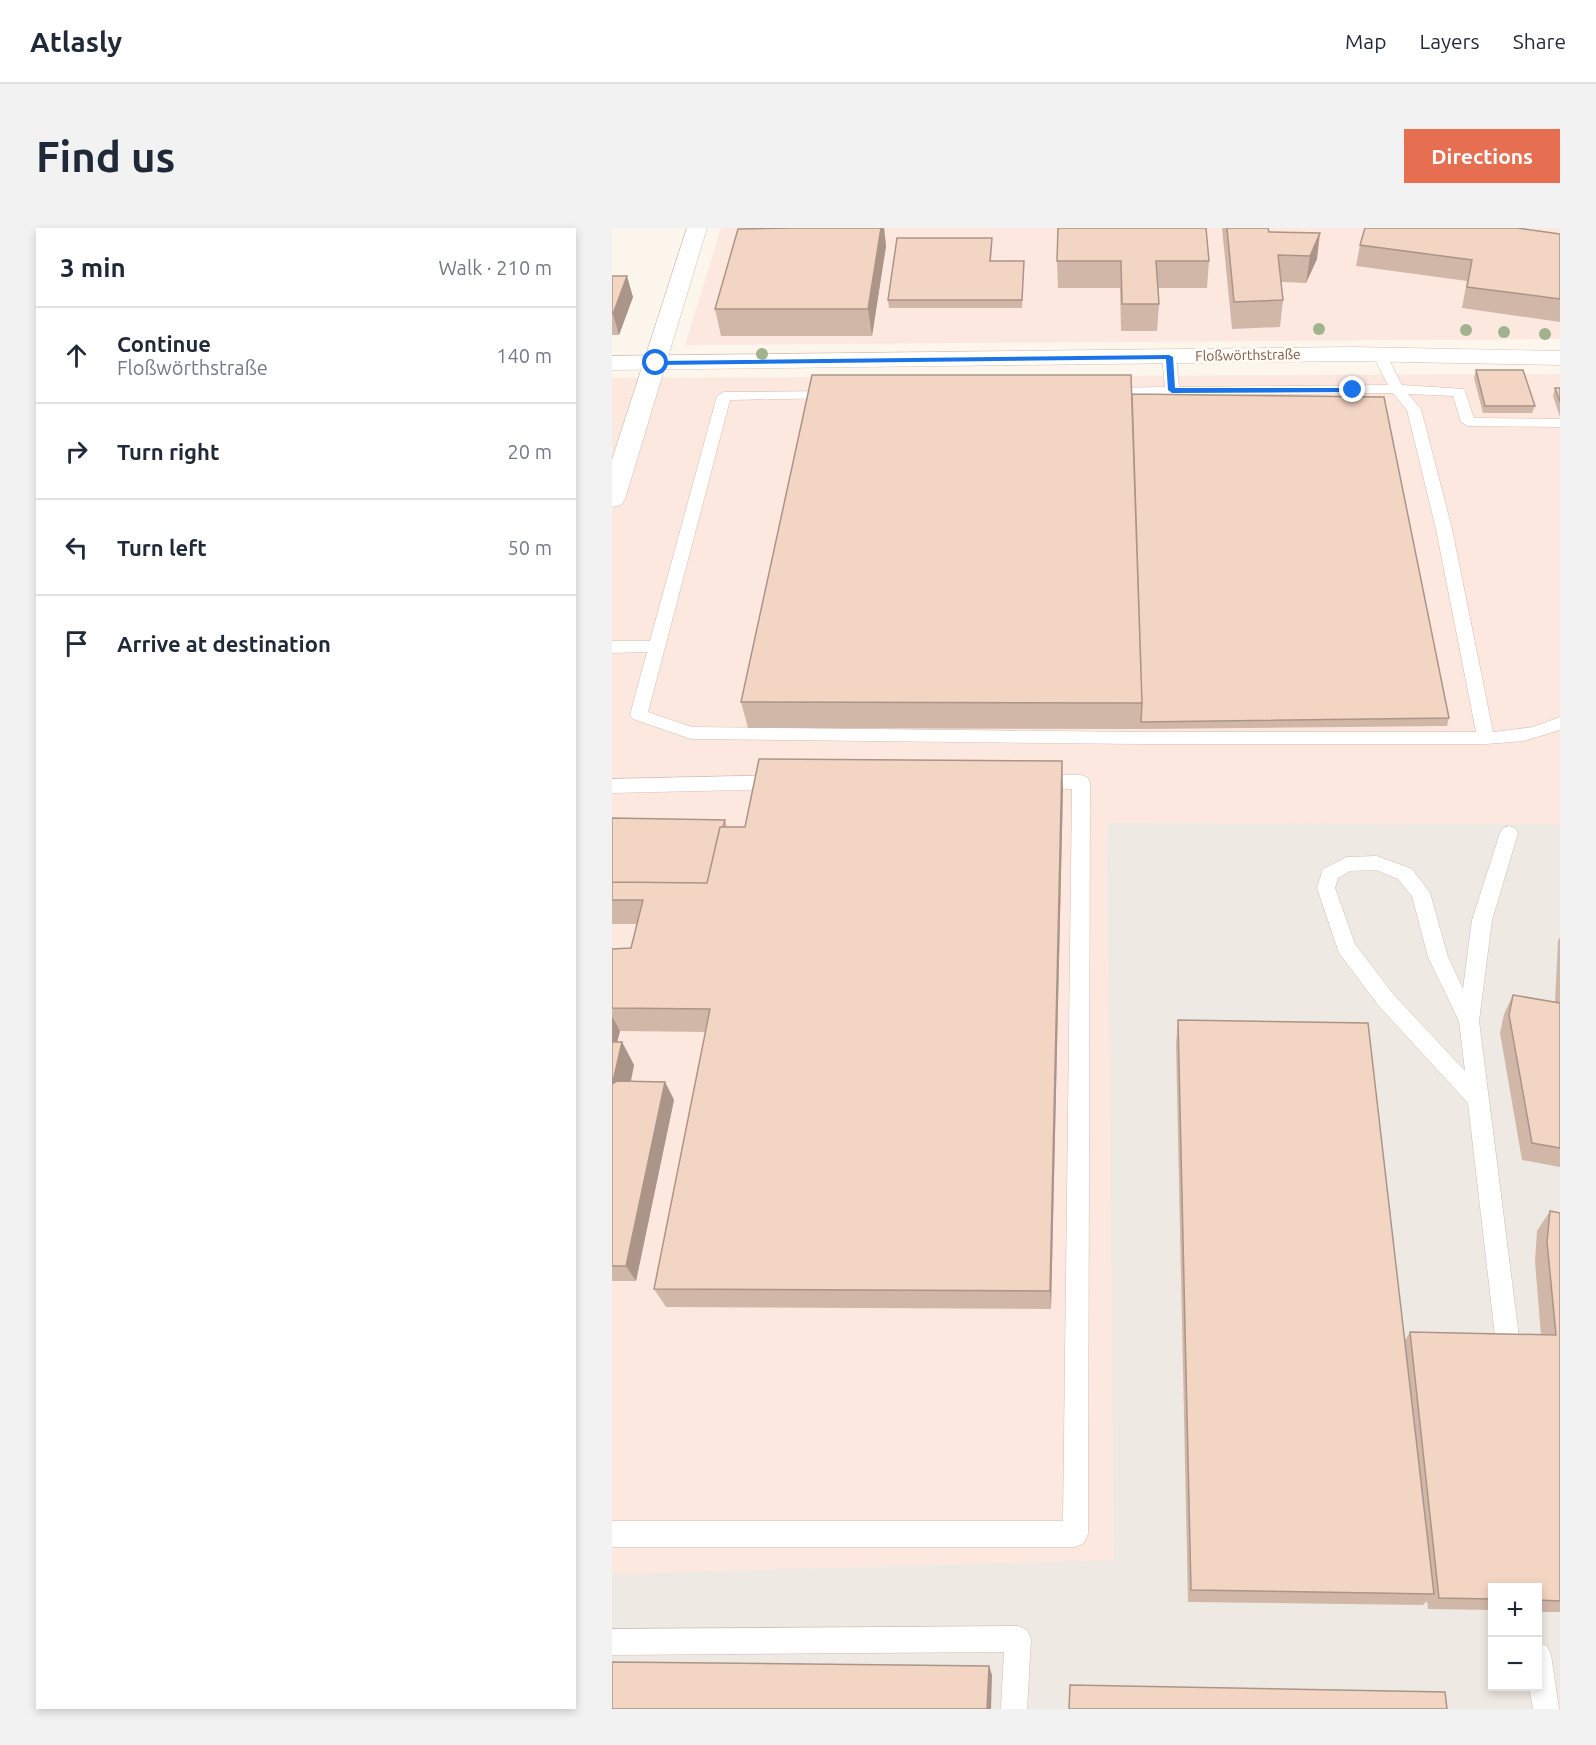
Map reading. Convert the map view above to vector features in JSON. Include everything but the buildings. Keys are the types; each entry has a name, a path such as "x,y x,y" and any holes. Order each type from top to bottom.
{"main road":[{"path":"612,499 697,228"},
{"name":"Floßwörthstraße","path":"612,363 1379,354 1560,358"}],"lane":[{"path":"1379,354 1397,389 1414,409 1462,613 1486,738"},
{"path":"1169,357 1172,390"},
{"path":"1093,392 1397,389 1459,392 1468,422 1560,423"},
{"path":"843,394 724,396 639,715 691,733 1139,738 1513,738 1547,730 1560,723"},
{"path":"612,647 657,646"},
{"path":"612,786 799,782"},
{"path":"612,1534 1075,1534 1080,782 1010,782"},
{"path":"1509,833 1482,920 1468,1021 1513,1386"},
{"path":"1468,1021 1437,957 1421,893 1406,874 1377,863 1347,864 1330,874 1326,888 1346,947 1386,1000 1479,1100"},
{"path":"612,1642 1018,1639 1014,1709"},
{"path":"1542,1682 1546,1709"}],"shaded area":[{"path":"721,228 1560,228 1560,339 685,345"},
{"path":"1560,374 1560,1709 612,1709 612,378"},
{"path":"1107,823 1560,824 1560,1709 612,1709 612,1574 1114,1560"}],"route":[{"path":"656,363 1169,357 1172,390 1353,390"}]}
